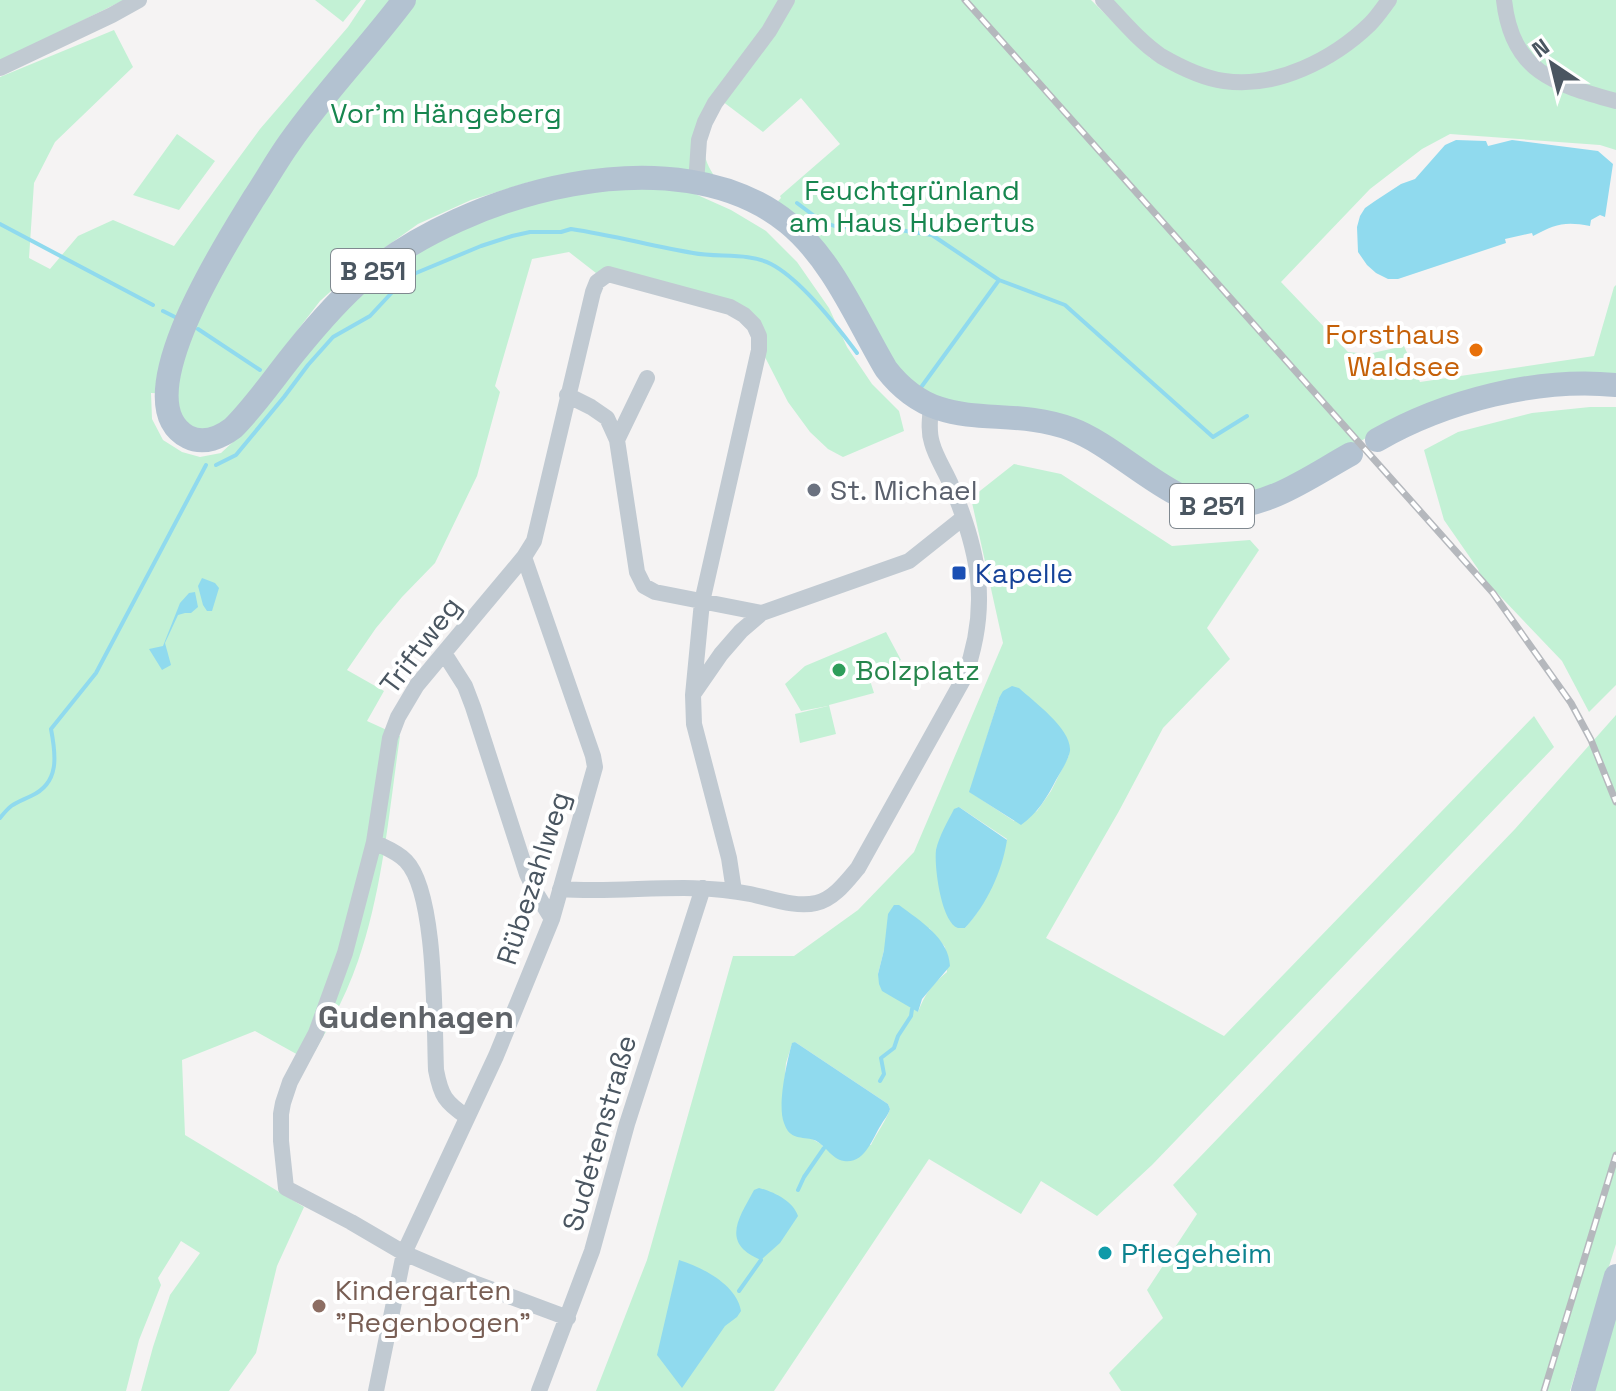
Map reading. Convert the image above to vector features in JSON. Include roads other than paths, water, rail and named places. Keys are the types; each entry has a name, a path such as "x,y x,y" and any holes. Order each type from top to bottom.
{"main road":[{"name":"B 251","path":"404,0 289,142 221,252 188,316 173,359 167,394 172,420 185,435 206,440 233,428 336,304 388,260 443,228 508,199 571,184 633,178 667,179 736,194 788,224 829,270 895,381 910,395 931,406 957,414 1022,418 1062,426 1098,441 1186,498 1220,507 1250,504 1272,496 1351,454"},
{"path":"1377,440 1450,408 1515,390 1570,383 1616,385"},
{"path":"1583,1391 1616,1276"}],"street":[{"path":"0,68 139,0"},
{"path":"696,184 699,140 709,113 787,0"},
{"path":"1103,0 1162,56 1200,75 1234,82 1273,78 1324,57 1367,26 1389,0"},
{"path":"1504,0 1514,41 1528,61 1563,84 1616,101"},
{"name":"Triftweg","path":"568,1318 404,1253 286,1188 281,1114 290,1082 316,1033 337,979 359,905 374,842 392,731 417,685 534,541 593,292 597,282 608,274 730,307 754,325 759,336 759,350 702,602"},
{"path":"617,440 647,378"},
{"path":"567,395 607,418 617,440 635,561 644,586 655,592 762,613"},
{"path":"560,889 703,888 815,904 833,894 863,861 964,678 972,658 977,630 980,584 963,518 932,444 929,428 931,406"},
{"path":"693,695 721,654 762,613 909,561 963,518"},
{"name":"Rübezahlweg","path":"376,1391 404,1253 496,1056 552,919 595,767 524,557"},
{"path":"702,602 693,695 694,724 729,858 734,891"},
{"path":"444,653 465,686 527,874 552,919"},
{"path":"374,842 404,859 417,881 428,922 439,1087 446,1102 467,1117"},
{"name":"Sudetenstraße","path":"539,1391 592,1251 632,1110 703,888"}],"water":[{"path":"1456,140 1486,141 1488,146 1512,140 1598,151 1613,164 1605,217 1600,215 1591,220 1590,226 1560,225 1533,236 1532,233 1505,239 1506,243 1398,279 1388,279 1376,273 1358,252 1360,216 1375,201 1415,179 1445,145"},
{"path":"202,578 219,588 212,611 207,611 203,605 198,586"},
{"path":"195,592 198,607 191,613 178,615 165,643 171,665 162,670 149,649 163,646 180,603 189,593"},
{"path":"1012,686 1019,688 1059,725 1070,751 1046,798 1021,825 969,792 999,698 1003,691"},
{"path":"959,807 1007,840 992,887 965,928 952,924 947,916 940,893 936,858 941,834 954,809"},
{"path":"894,905 899,905 932,931 948,956 950,966 922,999 918,1012 882,991 879,984 888,914"},
{"path":"795,1042 888,1104 888,1114 863,1155 857,1159 839,1160 818,1142 797,1137 787,1129 782,1115 782,1095 790,1051"},
{"path":"759,1188 782,1198 798,1216 780,1243 761,1260 740,1246 736,1229 748,1200"},
{"path":"679,1260 708,1272 726,1285 741,1311 725,1326 682,1388 657,1355"}],"waterway":[{"path":"797,203 821,221 837,227 887,228 932,235 999,280 1065,305 1213,437 1247,416"},
{"path":"0,224 153,305"},
{"path":"216,465 236,455 333,337 370,316 397,287 416,273 481,246 530,232 571,229 693,253 762,260 794,280 857,353"},
{"path":"392,273 407,279"},
{"path":"922,386 999,280"},
{"path":"163,311 177,318"},
{"path":"198,329 260,370"},
{"path":"0,818 11,807 47,784 55,758 51,729 96,673 206,465"},
{"path":"880,1081 884,1074 881,1058 894,1048 912,1009"},
{"path":"798,1190 824,1148"},
{"path":"739,1291 761,1260"}],"railway":[{"path":"965,0 1493,593 1571,703 1591,740 1616,802"},
{"path":"1544,1391 1616,1155"}],"place":[{"name":"Forsthaus Waldsee","path":"1476,350"},
{"name":"St. Michael","path":"814,490"},
{"name":"Kapelle","path":"959,573"},
{"name":"Bolzplatz","path":"839,670"},
{"name":"Pflegeheim","path":"1105,1253"},
{"name":"Kindergarten \"Regenbogen\"","path":"319,1306"}],"district":[{"name":"Gudenhagen","path":"416,1017"}],"park label":[{"name":"Vor'm Hängeberg","path":"446,113"},
{"name":"Feuchtgrünland am Haus Hubertus","path":"912,206"}]}
